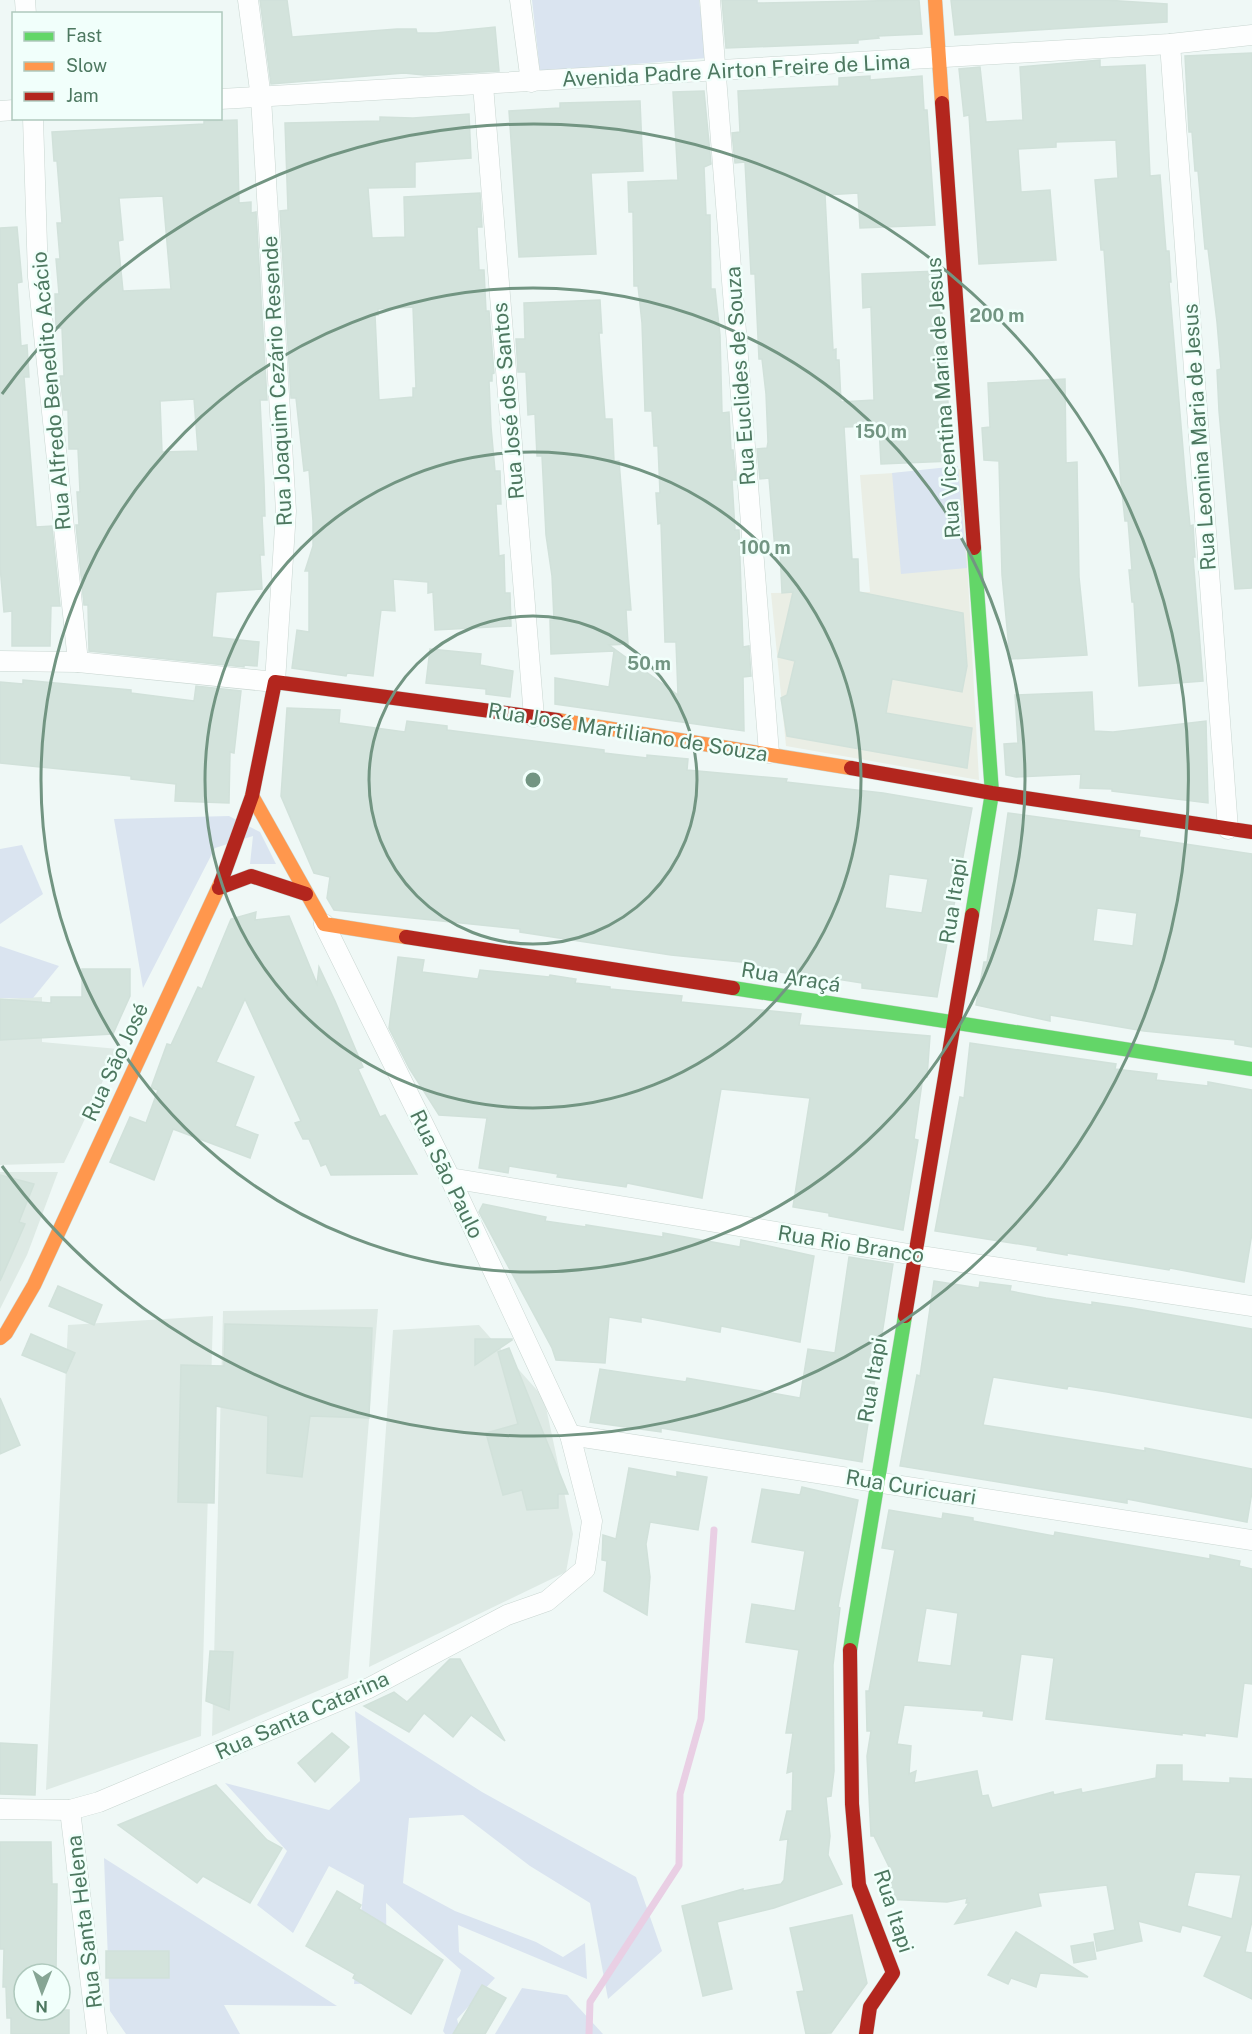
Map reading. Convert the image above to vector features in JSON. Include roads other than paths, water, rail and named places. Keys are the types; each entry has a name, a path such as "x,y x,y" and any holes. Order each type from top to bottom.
{"street":[{"name":"Rua Joaquim Cezário Resende","path":"248,0 261,98 286,511 275,682 252,796"},
{"path":"520,0 531,82"},
{"name":"Rua Euclides de Souza","path":"710,0 769,753"},
{"name":"Rua Vicentina Maria de Jesus","path":"935,0 992,793"},
{"name":"Avenida Padre Airton Freire de Lima","path":"222,99 1170,44 1252,35"},
{"name":"Rua Leonina Maria de Jesus","path":"1170,44 1228,829"},
{"name":"Rua José dos Santos","path":"483,85 534,717"},
{"name":"Rua Alfredo Benedito Acácio","path":"33,120 38,277 78,662"},
{"name":"Rua José Martiliano de Souza","path":"0,661 78,662 275,682 534,717 769,753 992,793 1252,832"},
{"name":"Rua Itapi","path":"866,2034 870,2007 893,1973 859,1885 852,1804 850,1646 992,793"},
{"name":"Rua São José","path":"0,1338 6,1332 33,1285 219,888 252,796"},
{"name":"Rua São Paulo","path":"252,796 324,924 450,1178 570,1435 592,1521 585,1569"},
{"path":"219,888 251,876 306,894"},
{"name":"Rua Araçá","path":"324,924 1252,1069"},
{"name":"Rua Rio Branco","path":"450,1178 915,1255 1252,1306"},
{"name":"Rua Curicuari","path":"570,1435 1252,1540"},
{"name":"Rua Santa Catarina","path":"0,1809 70,1810 99,1802 369,1688 507,1615 547,1601 585,1569"},
{"name":"Rua Santa Helena","path":"70,1810 97,2034"}],"waterway":[{"path":"589,2034 590,2002 679,1865 680,1794 701,1719 714,1530"}]}
